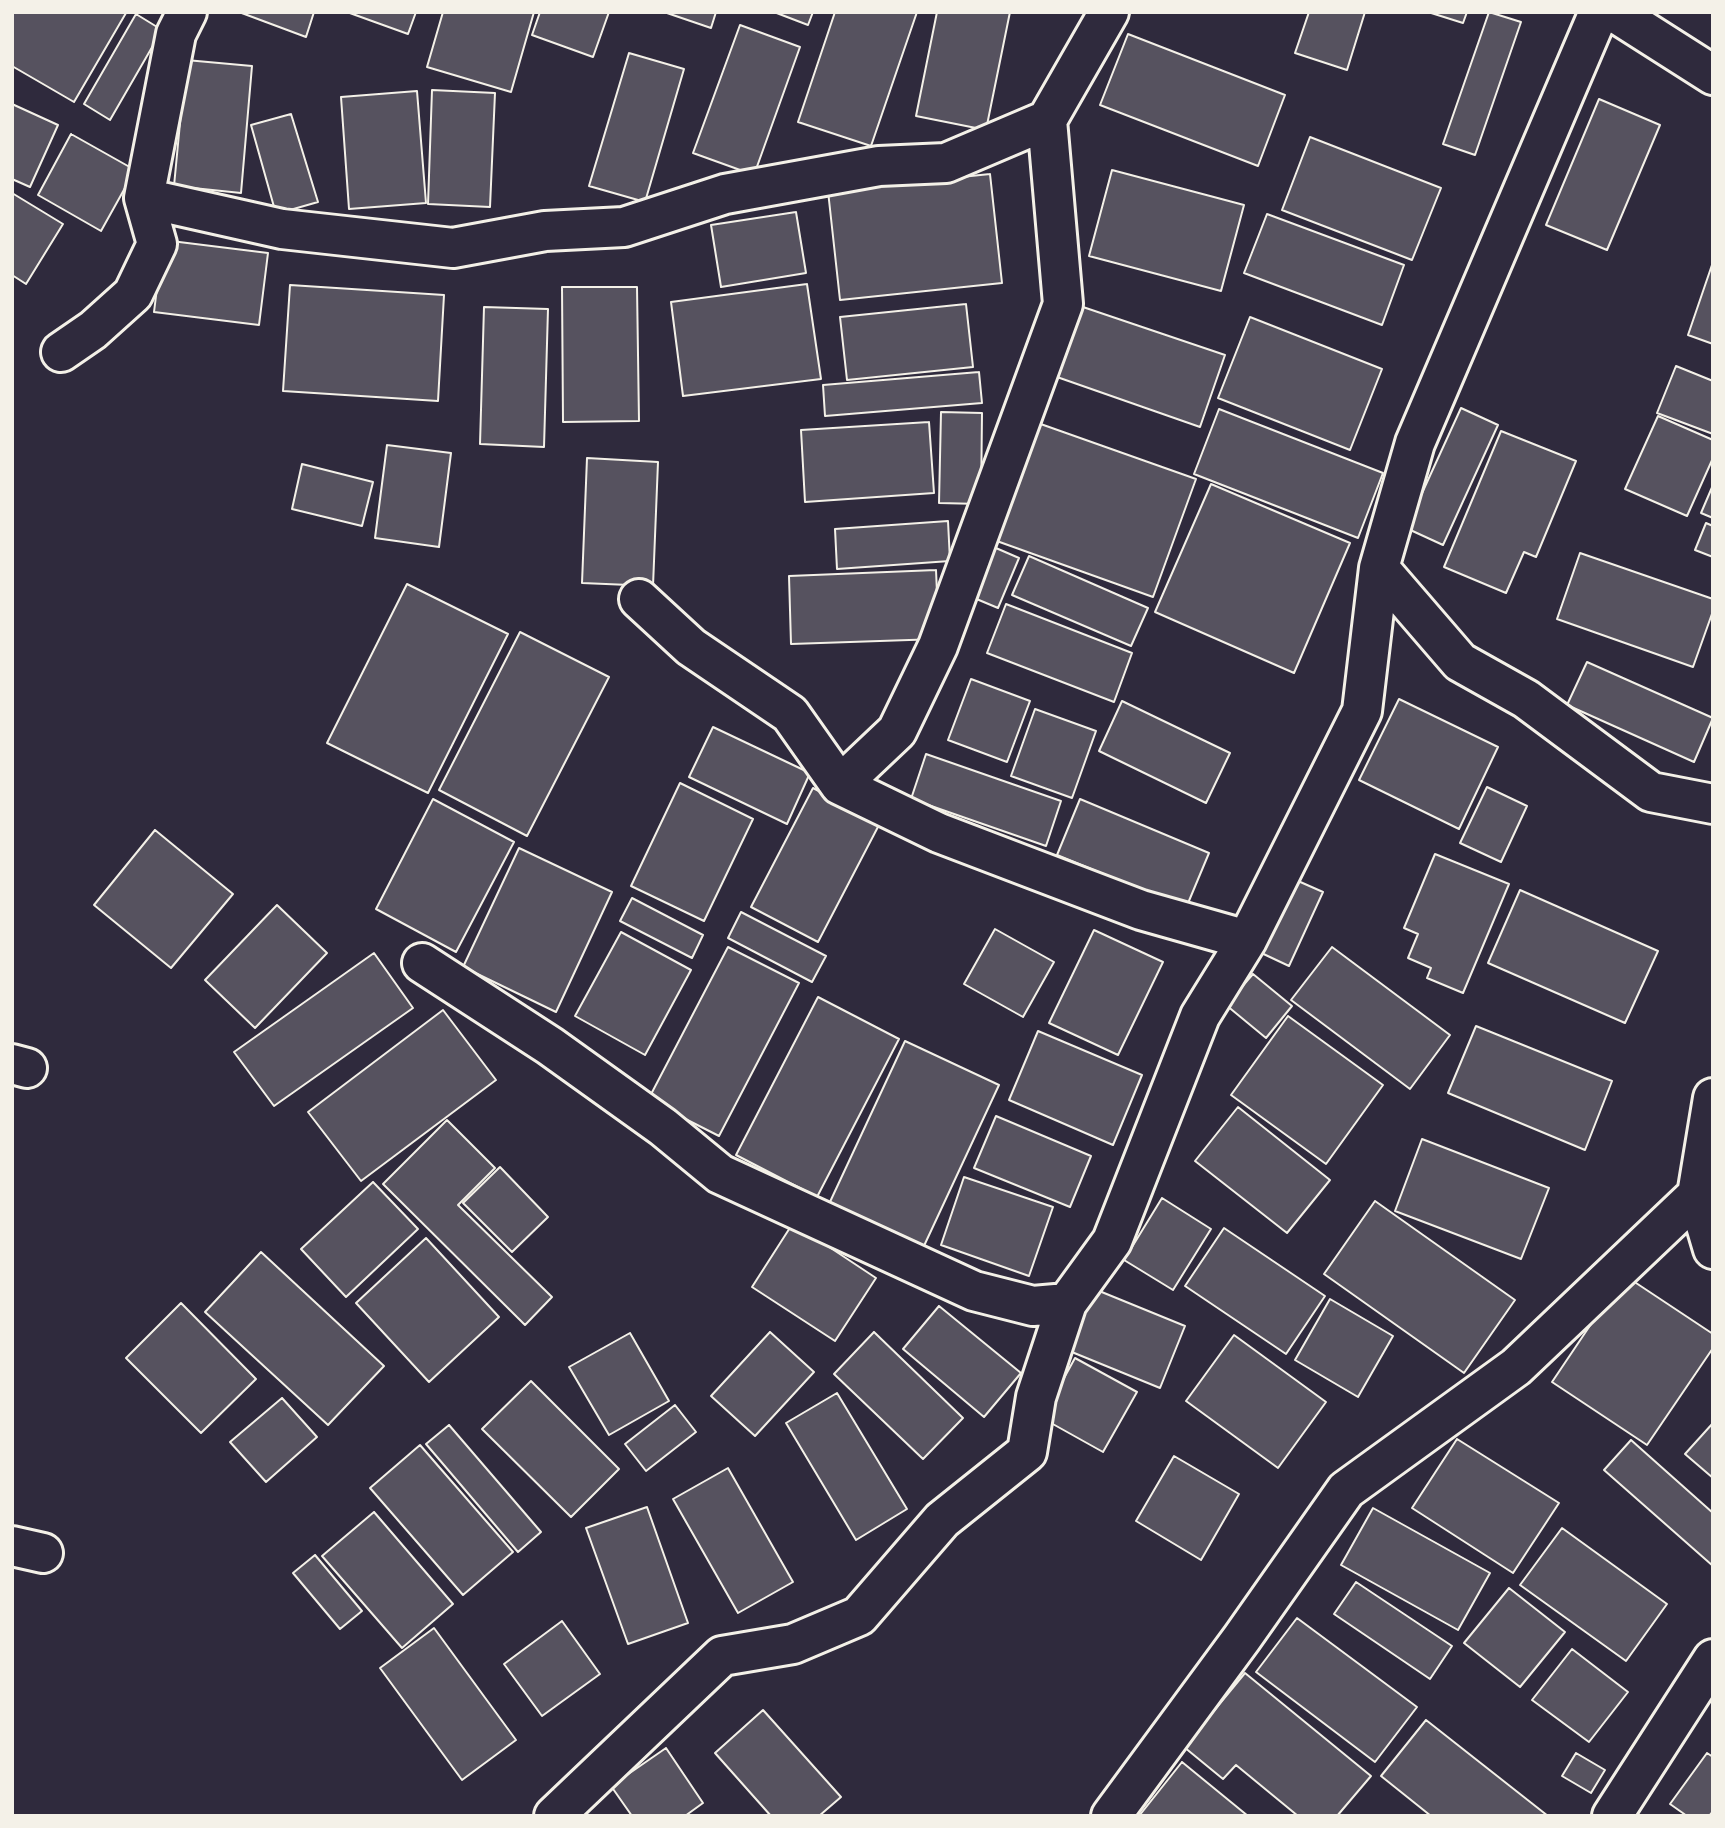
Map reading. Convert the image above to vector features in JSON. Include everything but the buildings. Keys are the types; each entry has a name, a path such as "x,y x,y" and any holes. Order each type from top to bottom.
{"street":[{"path":"61,352 93,330 133,294 157,244 144,198 176,34 187,12"},
{"path":"840,785 897,731 938,646 1063,304 1047,120 1109,12"},
{"path":"554,1816 722,1656 793,1644 859,1616 942,1520 1027,1452 1036,1397 1067,1303 1112,1241 1200,1016 1247,940 1362,711 1379,568 1415,443 1599,12"},
{"path":"1614,12 1713,75"},
{"path":"144,198 282,229 453,248 545,231 624,227 725,194 879,166 946,163 1047,120"},
{"path":"1379,568 1460,662 1526,699 1651,792 1713,804"},
{"path":"639,598 691,647 790,714 840,785 939,833 1128,905 1247,940"},
{"path":"422,963 550,1046 663,1127 720,1174 974,1291 1033,1306 1067,1303"},
{"path":"1713,1098 1697,1195 1713,1249"},
{"path":"1111,1816 1242,1638 1346,1490 1516,1367 1697,1195"},
{"path":"1612,1816 1713,1659"}]}
